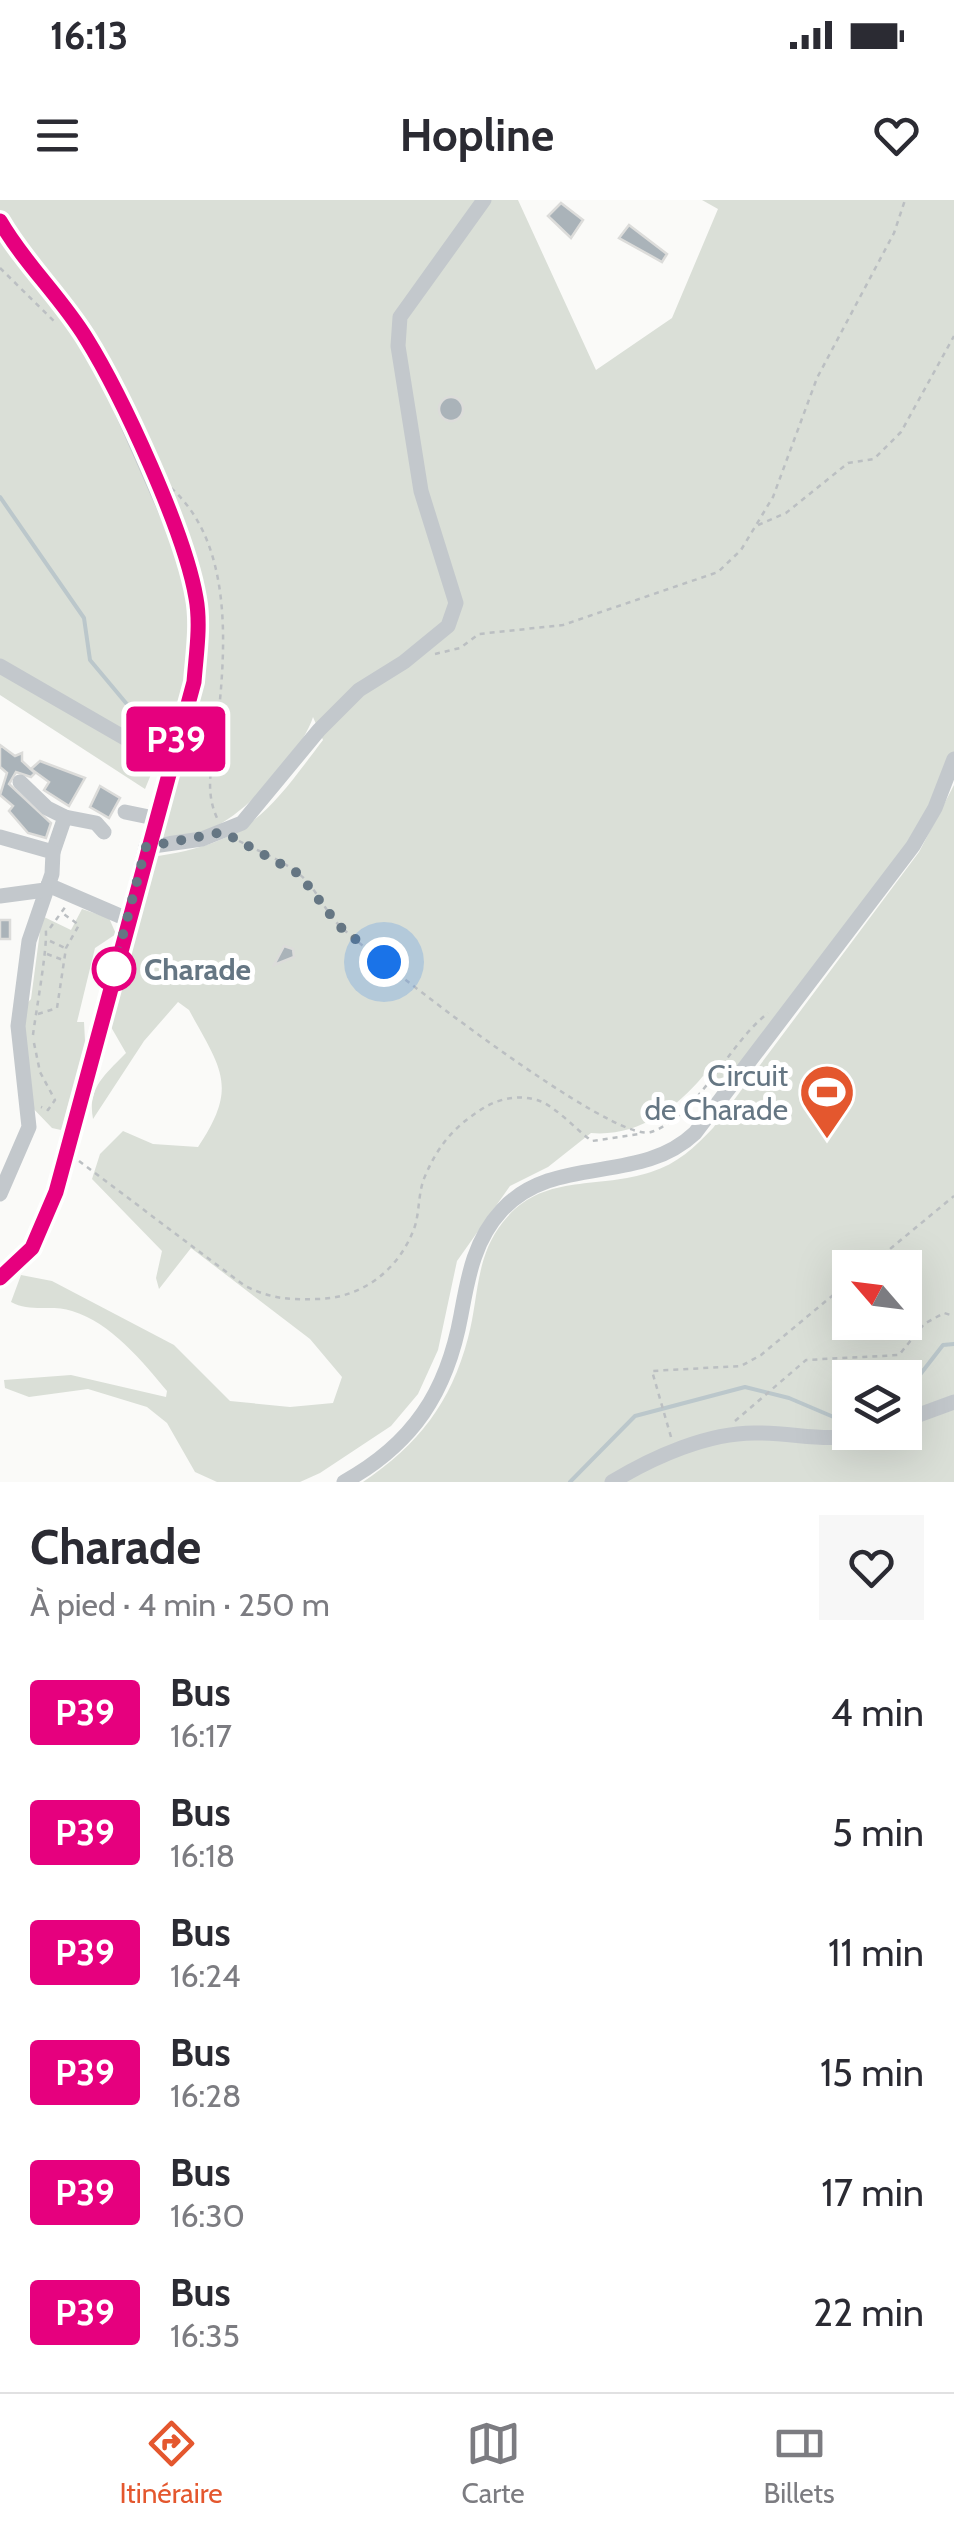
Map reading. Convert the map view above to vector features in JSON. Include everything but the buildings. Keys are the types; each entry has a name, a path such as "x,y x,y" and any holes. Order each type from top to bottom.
{"street":[{"path":"146,847 223,832 242,822 319,730 359,690 413,655 448,626 456,603 421,490 398,346 400,317 484,200"},
{"path":"0,221 20,256 84,335 188,562 197,602 194,682 170,756 45,1224 32,1248 0,1278"},
{"path":"0,666 130,741 170,756"},
{"path":"344,1482 406,1440 434,1402 452,1354 475,1254 504,1207 526,1190 556,1176 640,1164 686,1142 913,846 935,808 954,759"},
{"path":"20,782 47,808 65,817 96,823 104,832"},
{"path":"125,812 154,818"},
{"path":"0,1194 29,1127 18,1026 34,919 47,888 53,852 65,817"},
{"path":"0,837 53,852"},
{"path":"0,896 47,888 127,918"},
{"path":"922,1414 954,1402"},
{"path":"612,1482 661,1458 730,1434 832,1441"}],"path":[{"path":"413,655 460,648 480,634 563,625 718,572 773,497 816,378 894,233 905,200"},
{"path":"0,268 63,331"},
{"path":"754,527 786,513 848,463 874,459 900,432 954,336"},
{"path":"223,832 299,874 339,926 492,1044 605,1121 641,1134"},
{"path":"24,1097 48,1110 55,1100 40,1072 32,1038 49,930 72,898"},
{"path":"36,1014 57,1008 66,949 79,925 61,912"},
{"path":"34,919 49,930"},
{"path":"48,940 66,949"},
{"path":"46,954 64,961"},
{"path":"66,1151 245,1286 276,1301 343,1298 378,1280 400,1257 408,1241 424,1177 442,1144 456,1126 488,1105 516,1096 542,1101 592,1142 657,1129 682,1110 757,1022 777,1007 797,1001"},
{"path":"889,1250 954,1196"},
{"path":"686,1434 671,1438 652,1371 741,1366 761,1355 832,1296"},
{"path":"732,1423 806,1360 899,1356 924,1324 944,1313 954,1316"}],"shaded area":[{"path":"0,200 518,200 596,370 672,318 718,209 702,200 954,200 954,763 939,800 731,1089 703,1076 680,1100 653,1119 624,1131 591,1133 548,1167 510,1186 457,1261 438,1350 418,1394 391,1426 300,1482 217,1482 195,1472 167,1423 147,1407 88,1389 29,1397 5,1388 4,1380 71,1375 166,1397 167,1391 125,1344 86,1316 65,1309 26,1307 11,1302 21,1275 52,1281 174,1345 230,1401 290,1407 333,1403 342,1377 310,1339 191,1248 159,1289 156,1278 162,1251 92,1179 100,1154 123,1131 153,1144 198,1147 211,1126 222,1092 210,1048 189,1010 178,1002 144,1041 93,1119 96,1090 126,1053 111,1027 152,857 212,843 253,821 286,788 323,740 313,717 285,764 241,809 205,831 157,837 191,713 177,711 145,789 0,695"},
{"name":"Circuit de Charade","path":"954,785 954,1482 363,1482 416,1437 442,1402 468,1338 487,1249 518,1206 553,1189 651,1172 692,1148 713,1128 919,852"},
{"path":"82,909 109,918 116,934 95,948 77,1022 84,1022 85,1041 61,1130 52,1128 28,1103 24,1007 31,999 42,916 71,930"}],"waterway":[{"path":"0,497 84,618 90,660 141,721"},
{"path":"922,1372 943,1345 954,1344"},
{"path":"570,1482 635,1416 745,1387 789,1398 832,1416"}],"bus line":[{"name":"P39","path":"0,221 20,256 84,335 102,368 188,562 197,602 194,682 170,756 52,1207 32,1248 0,1278"}],"place":[{"name":"Charade","path":"114,969"},
{"name":"Circuit de Charade","path":"827,1141"}],"route":[{"path":"114,969 146,847 223,832 299,874 339,926 384,962"}]}
